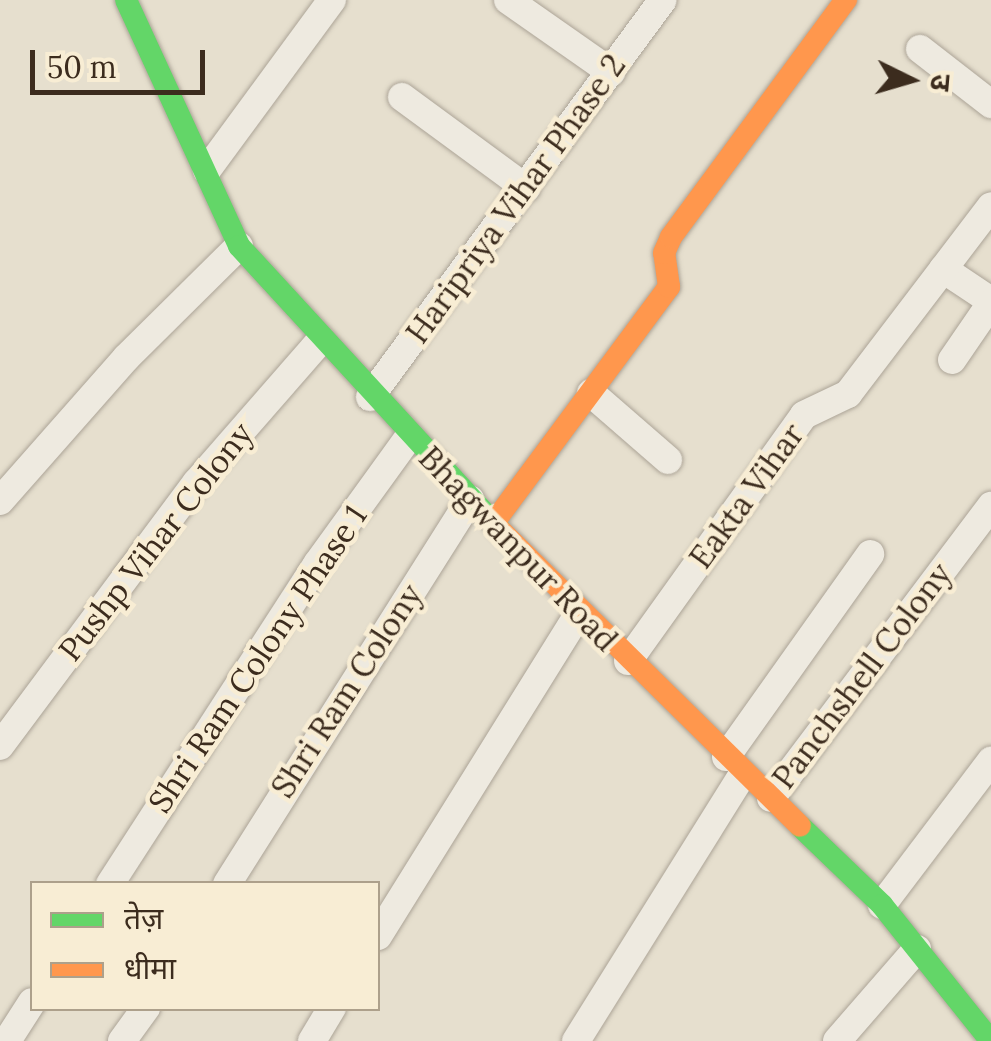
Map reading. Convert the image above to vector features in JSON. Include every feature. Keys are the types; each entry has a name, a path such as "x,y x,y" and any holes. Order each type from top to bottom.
{"street":[{"name":"Bhagwanpur Road","path":"126,0 239,246 319,342 579,613 882,905 987,1026"},
{"path":"207,170 332,0"},
{"path":"508,0 611,72"},
{"name":"Haripriya Vihar Phase 2","path":"370,397 663,0"},
{"path":"494,521 670,287 664,253 671,237 846,0"},
{"path":"920,49 991,104"},
{"path":"402,98 526,188"},
{"name":"Eakta Vihar","path":"628,661 804,415 848,394 991,206"},
{"path":"0,502 126,358 239,246"},
{"path":"943,269 991,302 952,360"},
{"name":"Pushp Vihar Colony","path":"0,746 197,482 319,342"},
{"path":"591,392 668,460"},
{"name":"Shri Ram Colony Phase 1","path":"112,881 317,564 410,437"},
{"name":"Shri Ram Colony","path":"229,881 470,499"},
{"name":"Panchshell Colony","path":"771,798 991,506"},
{"path":"576,1041 734,766 870,554"},
{"path":"380,933 579,613"},
{"path":"882,905 991,761"},
{"path":"836,1041 917,949"},
{"path":"7,1041 30,1005"},
{"path":"122,1041 144,1011"},
{"path":"312,1041 330,1011"}],"traffic: fast":[{"path":"126,0 239,246 500,530"},
{"path":"800,826 882,905 991,1041"}],"traffic: slow":[{"path":"495,521 669,287 664,253 671,237 846,0"},
{"path":"500,530 800,826"}]}
